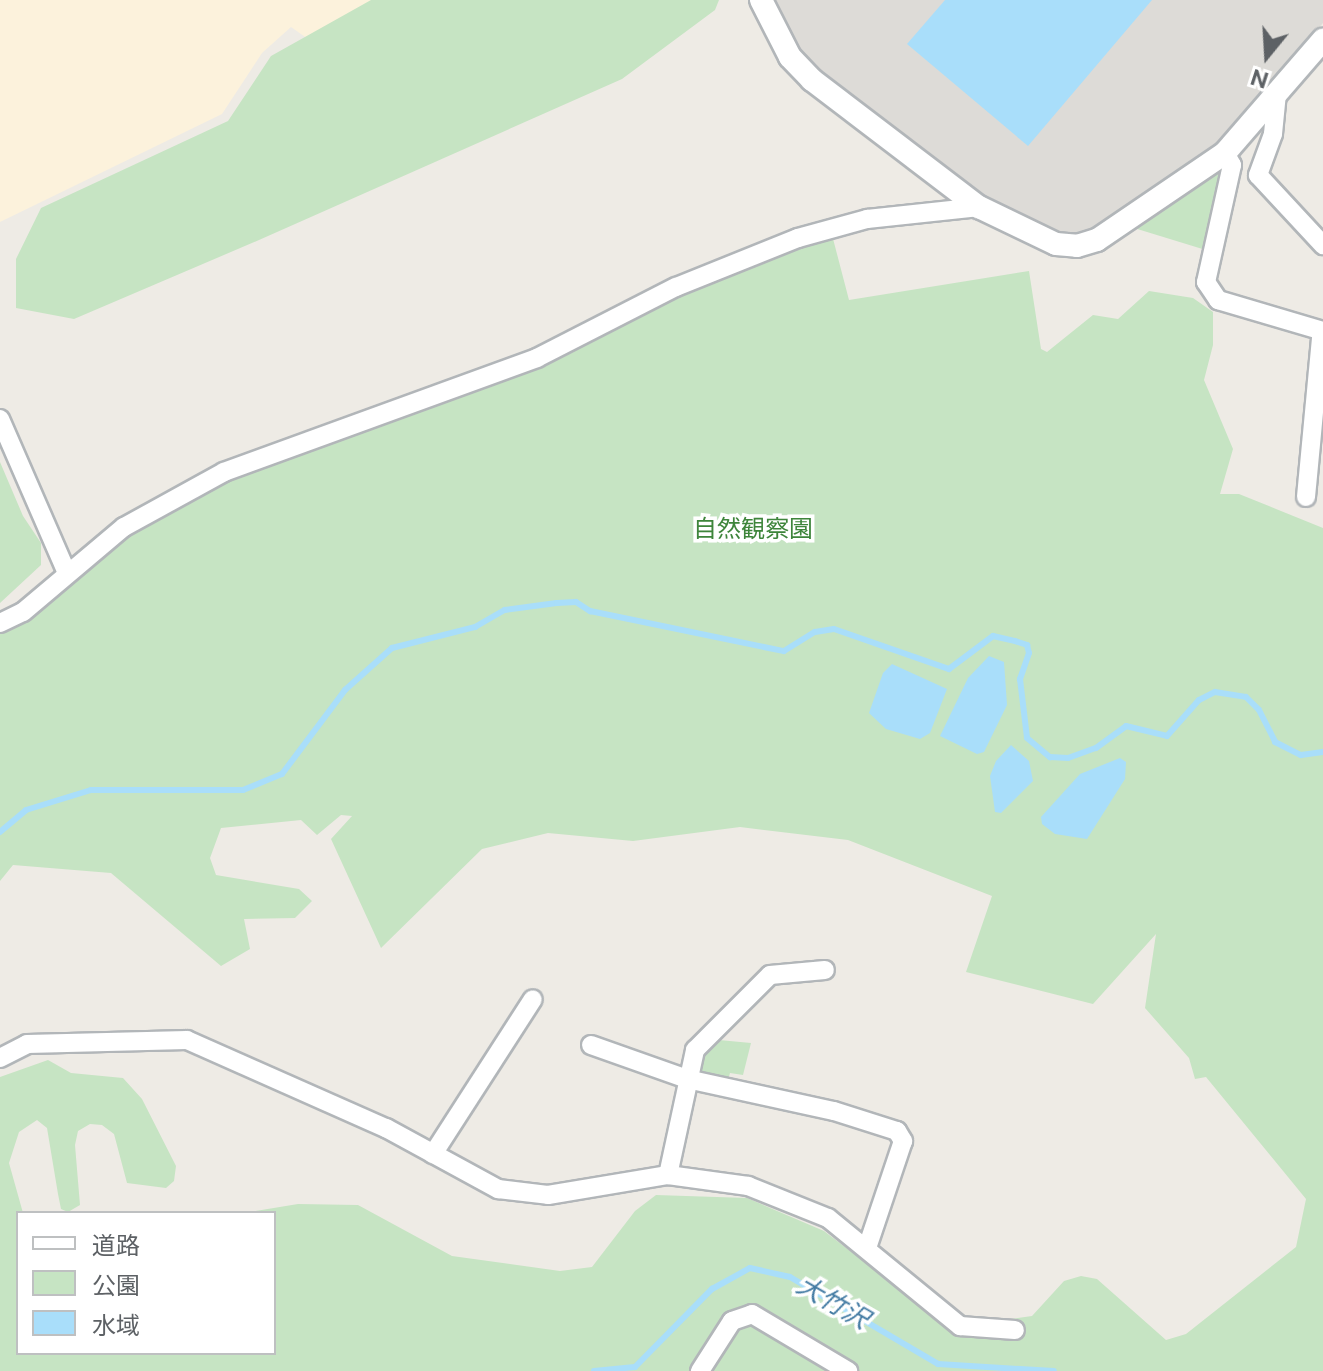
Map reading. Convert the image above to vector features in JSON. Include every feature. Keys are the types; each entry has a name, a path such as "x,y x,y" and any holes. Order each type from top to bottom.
{"street":[{"path":"761,0 790,57 812,80 979,207 1056,244 1077,246 1097,240 1225,153 1323,40"},
{"path":"1277,93 1273,134 1258,175 1323,245"},
{"path":"1225,153 1232,165 1206,282 1218,300 1322,338"},
{"path":"0,623 23,612 66,571 167,500 224,472 537,358 676,287 784,243 867,219 979,207"},
{"path":"1306,497 1323,315"},
{"path":"0,419 66,571"},
{"path":"668,1175 695,1050 770,975 825,970"},
{"path":"433,1154 533,999"},
{"path":"0,1058 27,1044 70,1039 187,1040 386,1128 498,1189 548,1195 668,1175 748,1186 828,1218 960,1326 1015,1330"},
{"path":"591,1045 687,1079 834,1111 897,1131 903,1141 867,1248"},
{"path":"700,1371 732,1321 752,1314 848,1371"}],"shaded area":[{"path":"0,0 425,0 331,55 291,27 262,53 222,114 0,222"},
{"path":"769,0 1323,0 1323,23 1216,148 1090,236 1061,236 969,191 808,67"}],"green space":[{"path":"371,0 719,0 715,10 622,79 259,240 74,319 16,308 16,259 41,208 228,121 271,56"},
{"path":"1221,169 1226,172 1209,251 1134,228"},
{"name":"自然観察園","path":"831,231 849,300 1029,271 1041,349 1047,352 1093,315 1118,319 1149,291 1193,298 1213,312 1213,345 1204,380 1233,449 1220,494 1239,494 1323,528 1323,1371 0,1371 0,1077 48,1060 71,1073 123,1078 142,1099 176,1166 174,1181 166,1188 127,1183 114,1134 102,1125 90,1124 78,1131 75,1145 80,1205 66,1211 61,1209 47,1128 37,1120 19,1132 9,1163 22,1211 16,1211 16,1355 276,1355 276,1211 255,1211 298,1204 358,1205 452,1256 560,1271 592,1267 635,1211 656,1195 747,1198 824,1231 951,1328 1032,1316 1064,1281 1081,1276 1097,1279 1166,1340 1186,1334 1296,1247 1306,1199 1206,1077 1195,1079 1189,1058 1145,1008 1156,934 1093,1004 966,972 992,896 848,840 740,827 633,841 548,833 482,849 381,948 331,839 352,816 341,815 317,835 301,820 221,828 210,858 216,875 299,889 312,901 295,918 244,919 250,949 221,966 111,873 13,865 0,881 0,628 85,559 175,501"},
{"path":"0,462 23,516 41,543 41,565 0,603"},
{"path":"719,1040 751,1043 743,1075 730,1073 728,1080 700,1075 696,1059"}],"water":[{"path":"945,0 1152,0 1028,146 907,44"},
{"path":"989,656 1004,662 1007,705 984,752 977,754 940,736 968,678"},
{"path":"892,664 947,689 930,733 920,739 886,729 869,713 883,673"},
{"path":"1011,745 1029,761 1033,781 1001,813 995,812 990,776 996,761"},
{"path":"1120,758 1126,762 1125,779 1087,839 1055,834 1042,824 1041,817 1080,774"}],"waterway":[{"path":"0,832 26,810 91,790 243,790 282,774 345,690 392,648 475,627 505,610 557,603 576,602 590,611 784,651 815,632 834,629 949,669 993,636 1015,641 1027,645 1029,653 1020,679 1027,738 1050,757 1068,758 1096,748 1126,726 1167,736 1199,700 1215,692 1246,697 1259,710 1275,742 1301,755 1323,752"},
{"name":"大竹沢","path":"594,1371 635,1367 712,1289 750,1268 790,1277 938,1364 1054,1371"}]}
